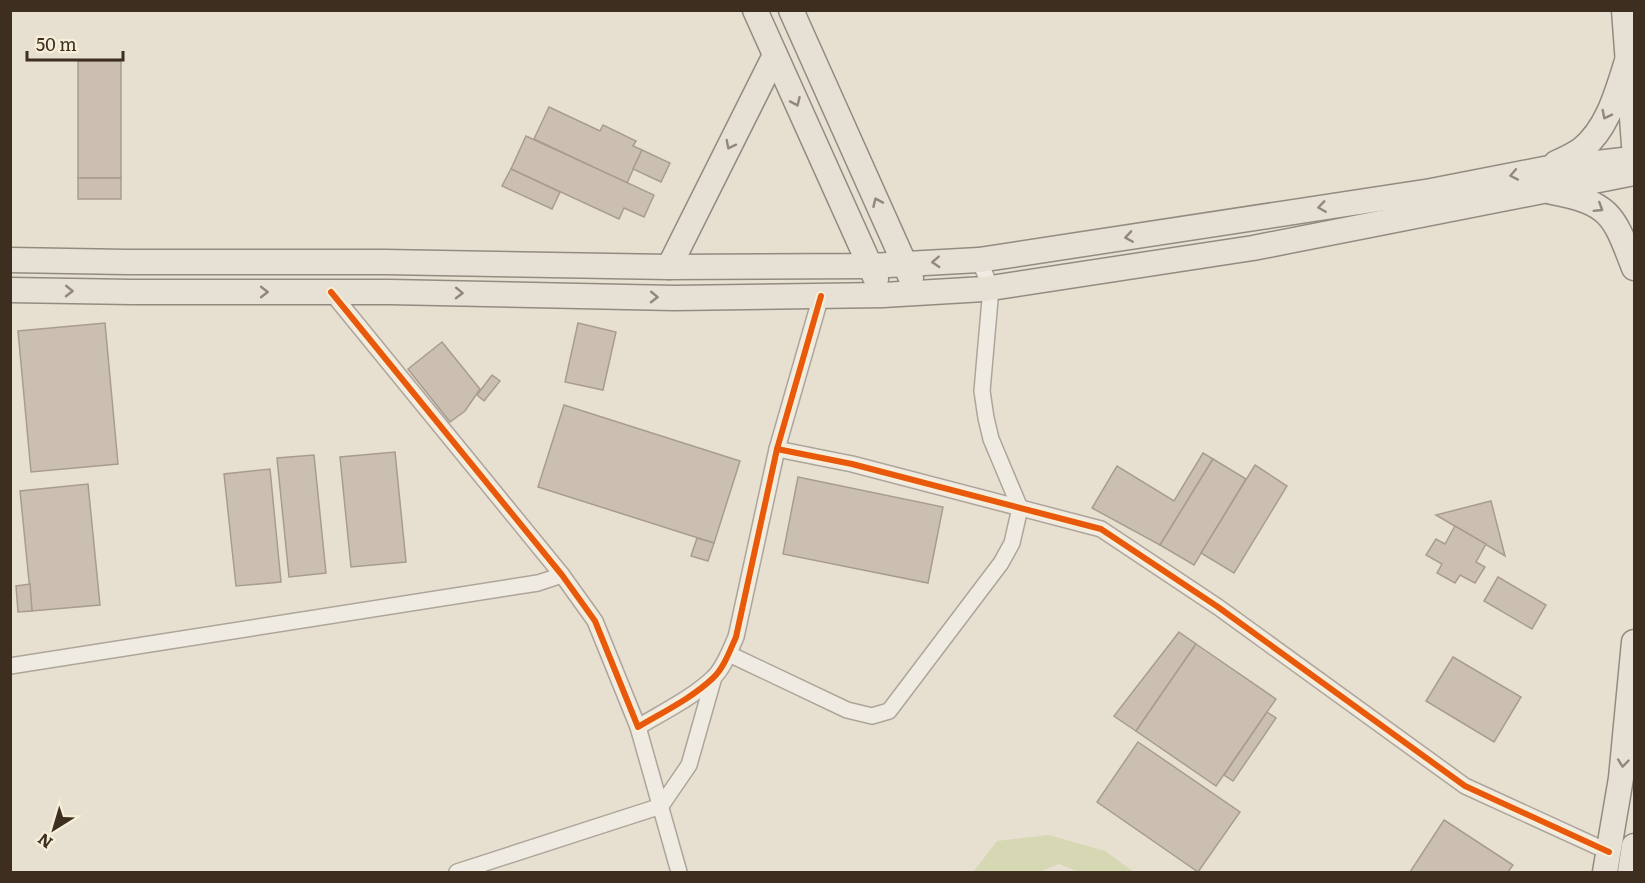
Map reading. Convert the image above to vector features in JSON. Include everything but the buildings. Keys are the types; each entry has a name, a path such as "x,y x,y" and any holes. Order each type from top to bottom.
{"main road":[{"path":"755,10 884,295"},
{"path":"791,10 918,294"},
{"path":"1624,10 1635,145"},
{"path":"669,267 775,55"},
{"path":"1544,180 1594,137 1607,116 1627,61"},
{"path":"10,290 331,292 674,298 918,294 991,288 1253,248 1635,158"},
{"path":"1635,168 1635,182"},
{"path":"10,260 385,262 669,267 870,266 979,260 1431,191 1634,173"},
{"path":"1544,180 1598,206 1611,217 1621,233 1635,268"},
{"path":"1607,862 1621,778 1635,642"},
{"path":"1630,873 1635,846"}],"street":[{"path":"729,654 847,710 872,716 889,711 1001,563 1012,543 1020,508 991,439 986,418 982,391 991,288 979,260"},
{"path":"331,292 562,575 595,621 638,727 679,873"},
{"path":"457,873 661,806 689,765 714,677 729,654 736,637 777,449 821,296"},
{"path":"777,449 852,464 1101,529 1218,607 1466,786 1607,862"},
{"path":"10,666 526,585 562,575"},
{"path":"638,727 682,701 714,677"}],"green space":[{"path":"1049,835 1105,851 1134,872 1079,872 1059,864 1039,872 973,872 997,841"}],"cycle path":[{"path":"331,292 562,575 595,621 638,727 687,698 713,678 724,664 736,637 777,449 821,296"},
{"path":"777,449 852,464 1101,529 1218,607 1465,786 1609,852"}]}
